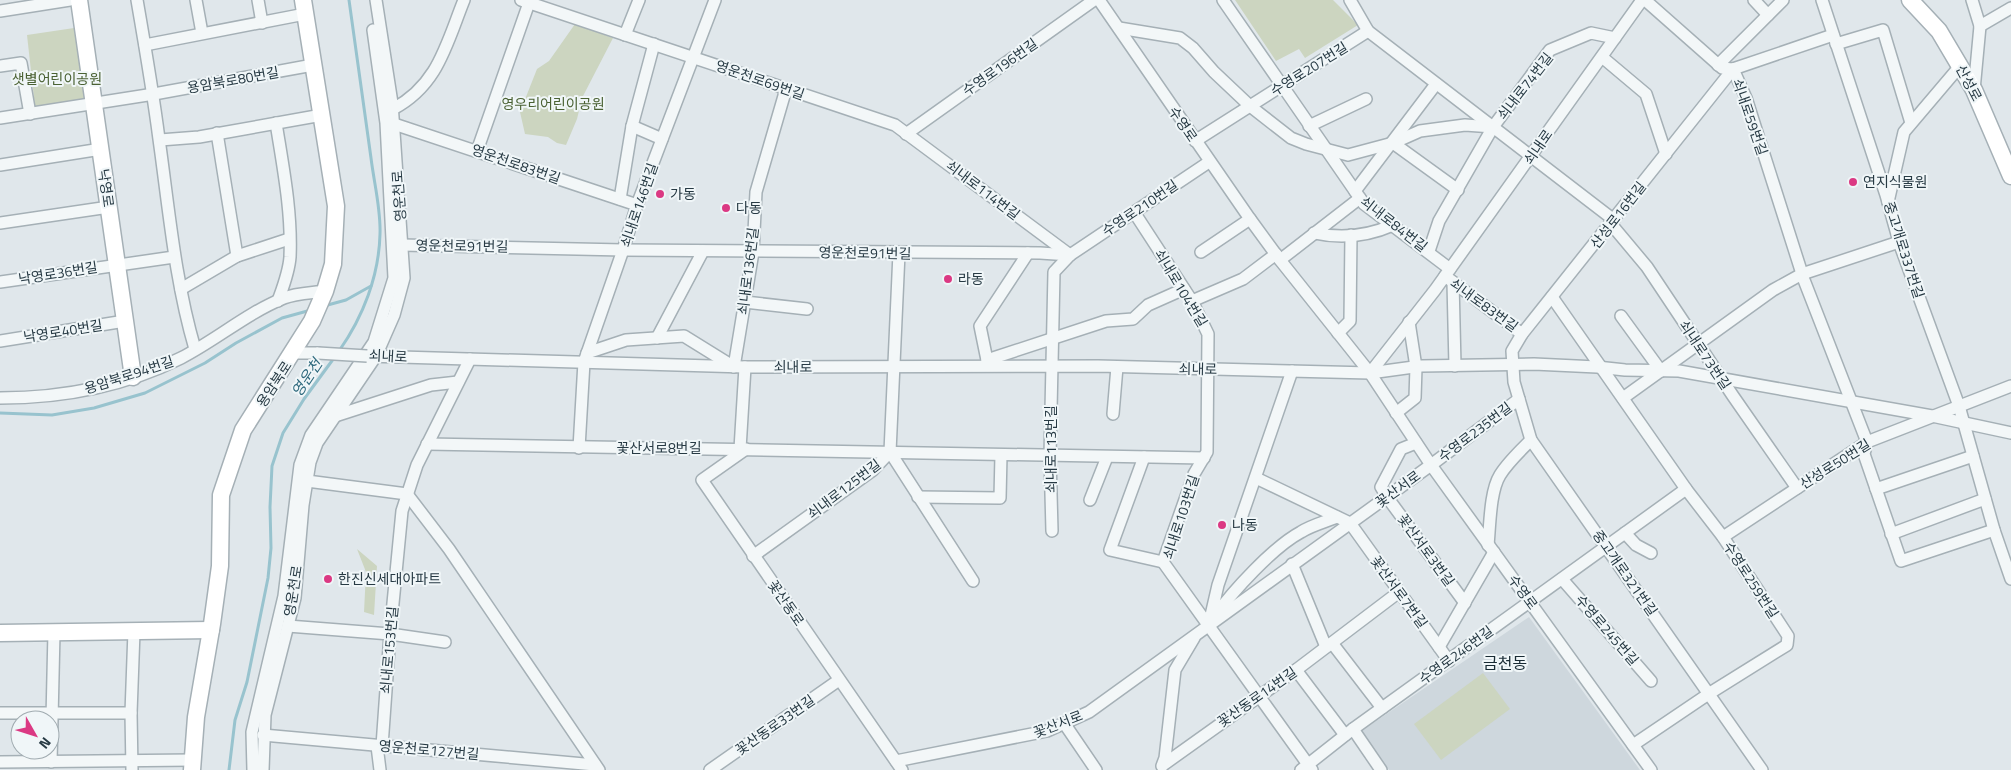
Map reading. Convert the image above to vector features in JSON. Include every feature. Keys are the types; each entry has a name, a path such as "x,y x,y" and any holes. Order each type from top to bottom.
{"street":[{"path":"0,10 70,0"},
{"name":"낙영로","path":"79,0 133,377"},
{"path":"137,0 154,94 174,257 195,349"},
{"path":"196,0 202,33"},
{"path":"258,0 262,23"},
{"path":"254,770 252,732 284,596 300,465 311,435 374,342 394,278 386,123 369,0"},
{"name":"영운천로","path":"263,770 265,715 295,598 302,505 310,462 317,443 372,356 394,315 404,278 393,109 376,0"},
{"path":"393,109 406,102 426,84 436,67 464,0"},
{"path":"625,35 639,0"},
{"name":"쇠내로146번길","path":"579,448 586,358 624,250 637,205 715,0"},
{"name":"수영로196번길","path":"906,134 1094,0"},
{"name":"수영로","path":"1099,0 1209,162 1278,257 1370,373 1431,465 1651,770"},
{"name":"쇠내로84번길","path":"1223,0 1364,204 1429,251 1449,276"},
{"path":"1350,0 1368,32"},
{"name":"쇠내로","path":"294,352 470,360 586,358 740,367 894,368 987,364 1370,373 1449,276 1615,38 1644,0"},
{"name":"쇠내로59번길","path":"1644,0 1718,65 1722,68 1733,69 1746,98 1802,274 1867,442 1864,454 1901,561 1994,530"},
{"path":"1718,65 1775,6 1754,0"},
{"name":"중고개로337번길","path":"1822,0 1888,203 1898,242 1964,424 1994,530 2011,579"},
{"name":"산성로","path":"1910,0 1939,31 1974,90 2011,176"},
{"path":"1972,0 1980,26 1974,90"},
{"name":"영운천로69번길","path":"478,151 526,1 895,125"},
{"path":"145,45 262,23 304,7"},
{"name":"용암북로","path":"192,765 196,718 220,566 221,495 243,430 312,321 325,291 333,264 336,206 304,7"},
{"path":"1980,26 2011,8"},
{"path":"1118,28 1180,38 1193,48 1250,106 1291,138 1306,144 1348,155 1393,143 1420,131 1464,125 1493,127"},
{"path":"1733,69 1834,39 1883,30 1912,123"},
{"name":"수영로207번길","path":"1194,141 1368,32"},
{"name":"쇠내로74번길","path":"1368,32 1531,157"},
{"name":"쇠내로74번길","path":"1429,251 1439,221 1493,127 1550,50 1591,33 1615,38"},
{"path":"620,199 632,126 654,44"},
{"path":"1602,58 1646,94 1666,154"},
{"path":"0,66 21,63 30,114"},
{"name":"용암북로80번길","path":"0,118 95,104 312,66"},
{"path":"1888,203 1904,132 1960,66"},
{"name":"산성로16번길","path":"1514,365 1512,351 1522,334 1733,69"},
{"path":"1192,301 1243,279 1278,257 1314,233 1357,195 1436,84"},
{"name":"쇠내로136번길","path":"743,449 740,367 744,302 753,252 756,192 786,89"},
{"path":"1309,126 1366,99"},
{"path":"160,140 217,133 322,115"},
{"path":"276,123 288,190 290,239 290,258 286,279 278,301"},
{"name":"영운천로83번길","path":"394,124 637,205"},
{"name":"쇠내로114번길","path":"895,125 1070,255"},
{"path":"632,126 662,139"},
{"path":"217,133 237,256"},
{"path":"1393,143 1458,190"},
{"path":"0,165 101,150"},
{"name":"쇠내로73번길","path":"1531,157 1612,222 1647,267 1721,379 1797,488"},
{"name":"수영로210번길","path":"1052,339 1054,272 1070,255 1209,162"},
{"path":"0,223 109,207"},
{"name":"쇠내로104번길","path":"1134,212 1192,301 1208,334 1209,369"},
{"path":"1201,252 1250,219"},
{"path":"1314,233 1333,237 1374,233 1393,225"},
{"path":"1338,333 1350,321 1351,235"},
{"path":"181,289 237,256 290,239"},
{"path":"1623,398 1773,290 1802,274 1898,242"},
{"name":"영운천로91번길","path":"402,245 753,252 1028,253 1070,255"},
{"path":"657,338 702,251"},
{"name":"쇠내로125번길","path":"753,556 873,470 890,452 899,253"},
{"path":"1028,253 980,326 987,364 1106,321 1133,319 1148,305 1184,289"},
{"name":"낙영로36번길","path":"0,282 174,257"},
{"path":"1449,276 1455,366"},
{"name":"쇠내로83번길","path":"1449,276 1522,334"},
{"name":"용암북로94번길","path":"0,398 48,396 91,390 133,377 182,357 285,297 325,291"},
{"name":"수영로259번길","path":"1552,297 1686,489 1723,538 1788,636 1787,645 1710,693 1633,745"},
{"path":"744,302 807,309"},
{"path":"1621,316 1661,370"},
{"name":"낙영로40번길","path":"0,341 125,321"},
{"path":"1396,413 1415,398 1416,366 1410,322"},
{"path":"586,358 626,340 684,336 740,367"},
{"name":"쇠내로113번길","path":"1052,339 1050,456 1052,531"},
{"name":"쇠내로153번길","path":"380,770 379,746 402,511 417,465 470,360"},
{"path":"1370,373 1416,366 1514,365 1625,370 1679,370 1852,403 1932,416 2011,433"},
{"name":"중고개로321번길","path":"1514,365 1514,382 1532,440 1762,770"},
{"path":"1113,414 1117,367"},
{"name":"쇠내로103번길","path":"1209,369 1207,452 1194,474 1163,562 1259,695 1307,768"},
{"path":"1209,624 1218,585 1292,371"},
{"path":"335,416 431,385 458,382"},
{"name":"산성로50번길","path":"1723,538 1867,442 2011,386"},
{"name":"수영로235번길","path":"1431,465 1519,399"},
{"path":"1439,648 1491,548 1493,497 1499,477 1513,458 1532,440"},
{"path":"1387,497 1381,487 1401,449 1416,443"},
{"name":"꽃산서로8번길","path":"427,444 1204,458"},
{"name":"꽃산동로","path":"743,449 702,480 899,766"},
{"path":"890,452 973,581"},
{"path":"918,497 1000,498 1001,455"},
{"path":"1876,489 1973,456"},
{"path":"1090,500 1107,457"},
{"path":"1144,457 1110,550 1163,562"},
{"name":"꽃산서로","path":"899,766 1047,731 1089,712 1197,632 1431,465"},
{"path":"1256,478 1350,523"},
{"path":"307,481 407,494 449,549 597,767"},
{"path":"1530,603 1686,489"},
{"name":"꽃산서로3번길","path":"1387,497 1464,603"},
{"path":"1891,534 1985,499"},
{"path":"1209,624 1224,602 1268,557 1300,532 1337,517"},
{"name":"꽃산서로7번길","path":"1350,523 1449,661"},
{"path":"1625,533 1636,545 1650,553"},
{"path":"1292,564 1330,645 1382,708"},
{"name":"수영로245번길","path":"1562,579 1651,681"},
{"name":"꽃산동로14번길","path":"1162,767 1330,645 1399,592"},
{"name":"수영로246번길","path":"1307,768 1349,732 1530,603"},
{"path":"288,626 390,634 445,642"},
{"path":"0,633 210,630"},
{"path":"133,766 131,713 134,631"},
{"path":"52,710 54,632"},
{"name":"꽃산서로","path":"1171,704 1175,670 1197,632"},
{"path":"1296,670 1381,770"},
{"name":"꽃산동로33번길","path":"710,770 839,680"},
{"name":"꽃산동로14번길","path":"1162,767 1171,704"},
{"path":"60,713 131,713"},
{"path":"1064,723 1096,770"},
{"name":"영운천로127번길","path":"263,735 379,746 539,765 597,767"},
{"path":"0,762 59,765 192,765"}],"shaded area":[{"path":"1529,617 1640,770 1389,770 1360,732"}],"green space":[{"path":"1235,0 1333,0 1358,25 1305,58 1299,49 1276,61"},
{"name":"영우리어린이공원","path":"575,24 613,38 582,98 577,119 566,145 557,143 548,137 525,134 520,112 537,69 549,61"},
{"name":"샛별어린이공원","path":"74,28 85,99 35,107 27,35"},
{"path":"357,549 377,566 374,615 364,612 366,572"},
{"path":"1483,673 1510,709 1441,760 1414,724"}],"waterway":[{"name":"영운천","path":"339,351 348,338 368,296 377,265 380,234 378,206 349,0"},
{"path":"324,306 346,300 371,286"},
{"path":"0,413 52,415 94,408 145,393 205,363 236,343 282,318 311,310"},
{"name":"영운천","path":"229,770 235,720 247,682 268,578 271,548 272,466 283,433 304,399 334,358"}],"place":[{"name":"연지식물원","path":"1853,182"},
{"name":"가동","path":"660,194"},
{"name":"다동","path":"726,208"},
{"name":"라동","path":"948,279"},
{"name":"나동","path":"1222,525"},
{"name":"한진신세대아파트","path":"328,579"}],"district":[{"name":"금천동","path":"1505,663"}]}
